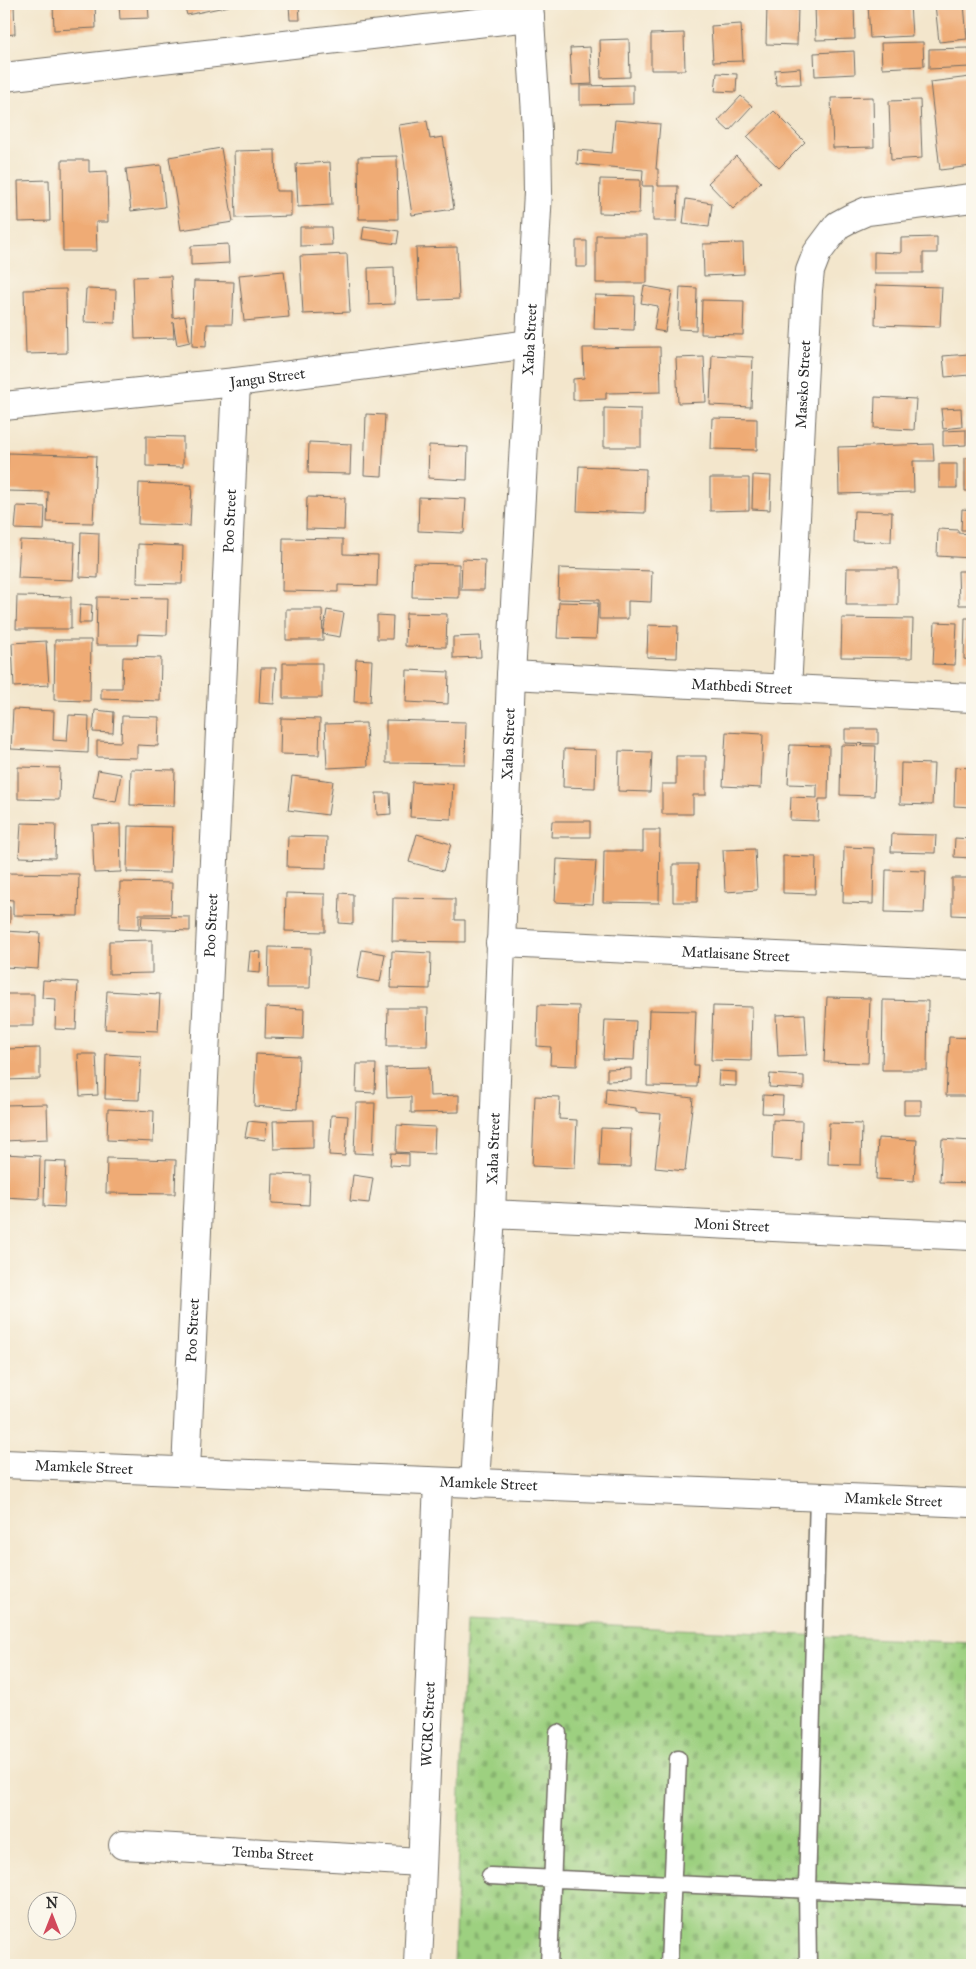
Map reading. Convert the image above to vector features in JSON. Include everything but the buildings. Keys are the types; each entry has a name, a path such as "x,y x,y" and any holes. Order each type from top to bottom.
{"street":[{"path":"4,77 530,10"},
{"name":"Xaba Street","path":"475,1484 491,1214 500,943 512,675 538,192 537,130 530,10"},
{"name":"Maseko Street","path":"787,689 810,271 817,253 838,226 867,211 972,198"},
{"name":"Jangu Street","path":"4,406 236,382 530,344"},
{"name":"Poo Street","path":"186,1470 236,382"},
{"name":"Mathbedi Street","path":"512,675 972,698"},
{"name":"Matlaisane Street","path":"500,943 972,965"},
{"name":"Moni Street","path":"491,1214 972,1236"},
{"name":"Mamkele Street","path":"4,1464 972,1503"},
{"name":"WCRC Street","path":"418,1965 438,1482"},
{"name":"Temba Street","path":"123,1845 421,1862"}],"lane":[{"path":"808,1965 807,1889 818,1496"},
{"path":"550,1965 558,1733"},
{"path":"669,1965 678,1759"},
{"path":"490,1876 972,1897"}],"green space":[{"path":"466,1619 972,1643 972,1965 454,1965"}]}
